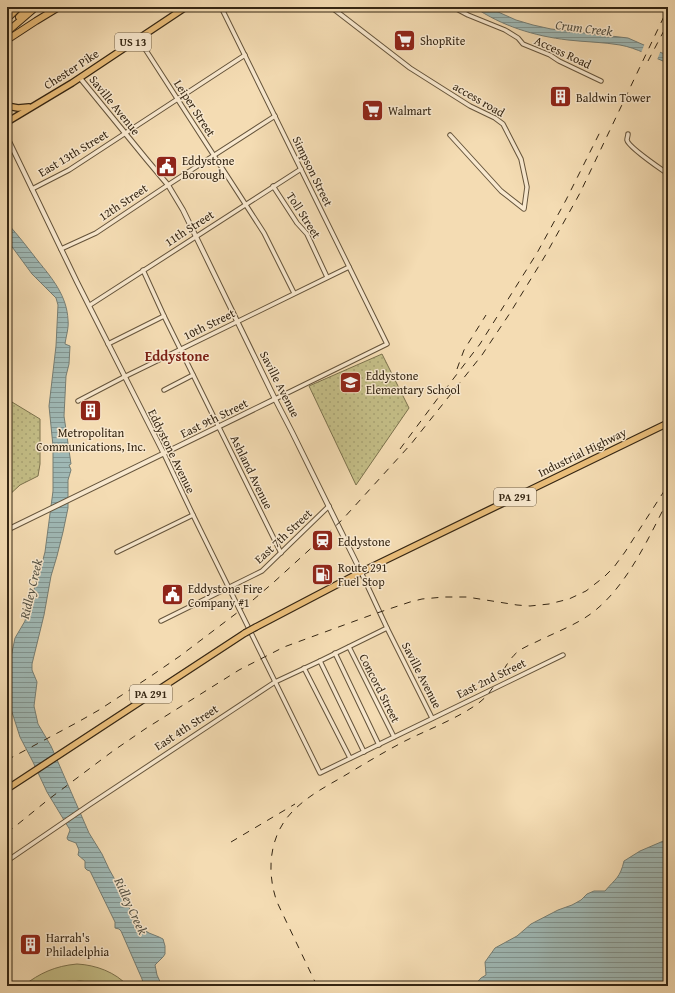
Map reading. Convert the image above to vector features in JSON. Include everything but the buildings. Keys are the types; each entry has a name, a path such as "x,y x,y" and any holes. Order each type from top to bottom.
{"highway":[{"path":"7,19 19,7"},
{"path":"7,27 29,7"},
{"path":"7,32 36,7"},
{"path":"7,40 59,7"}],"main road":[{"name":"Chester Pike","path":"7,122 80,78 186,7"},
{"path":"7,106 18,108 33,106"},
{"name":"Industrial Highway","path":"7,789 245,633 362,572 668,423"}],"street":[{"name":"Simpson Street","path":"221,7 387,344"},
{"name":"access road","path":"331,7 410,68 470,106 495,118 503,124 521,159 527,187 524,209 501,191 450,135"},
{"name":"Access Road","path":"453,7 468,15 505,30 518,38 523,44 550,55 559,61 601,81"},
{"name":"Leiper Street","path":"138,38 264,233 294,294"},
{"name":"East 13th Street","path":"32,189 69,170 245,55"},
{"name":"Saville Avenue","path":"80,78 168,184 183,210 275,399 362,572 387,628 432,718"},
{"name":"12th Street","path":"61,249 96,233 168,184 275,116"},
{"path":"628,134 627,140 629,144 668,174"},
{"name":"Eddystone Avenue","path":"7,137 320,773"},
{"name":"11th Street","path":"90,306 195,236 301,169"},
{"name":"Toll Street","path":"273,186 297,223 307,234 327,277"},
{"name":"10th Street","path":"78,401 349,267"},
{"name":"Ashland Avenue","path":"143,270 164,316 281,553"},
{"path":"108,344 164,316"},
{"name":"East 9th Street","path":"7,530 387,344"},
{"path":"164,390 193,375"},
{"name":"East 7th Street","path":"161,621 262,571 329,506"},
{"path":"117,552 193,515"},
{"name":"East 4th Street","path":"7,861 54,828 275,682 387,628"},
{"name":"Concord Street","path":"348,647 394,737"},
{"path":"335,654 379,745"},
{"name":"East 2nd Street","path":"320,773 563,655"},
{"path":"320,661 364,752"},
{"path":"304,668 350,758"}],"shaded area":[{"path":"382,354 409,408 356,485 309,386"},
{"path":"7,399 40,419 40,464 38,476 20,485 7,497"},
{"path":"77,964 105,970 123,981 128,986 101,986 80,981 63,983 56,986 23,986 48,971 62,966"}],"water":[{"path":"474,7 487,7 516,20 551,29 628,38 662,53 668,54 668,63 626,46 568,40 531,33 496,20"},
{"path":"7,223 48,274 62,295 68,320 65,344 70,346 69,364 66,376 64,416 71,464 69,465 71,470 68,480 68,508 51,576 44,615 32,664 32,670 37,682 34,706 38,724 51,746 89,833 124,896 135,921 141,928 163,939 165,954 155,965 157,975 162,986 144,986 121,931 115,928 115,922 90,871 85,868 85,861 78,855 79,850 76,843 68,840 67,838 70,830 47,792 20,737 11,709 9,688 11,657 15,638 25,621 28,606 45,552 53,491 53,446 49,406 56,346 58,305 56,298 32,274 7,240"},
{"path":"668,839 668,986 474,986 486,975 485,962 495,948 517,936 531,924 558,910 572,905 581,900 587,894 594,891 605,891 619,875 624,861 640,851"}],"pier":[{"path":"645,43 661,50 657,60 641,53"}],"railway":[{"path":"7,760 99,710 180,656 246,606 342,520 411,444 482,355 545,256 580,193 668,8"},
{"path":"648,61 668,23"},
{"path":"444,391 480,344 537,253 566,200 602,128"},
{"path":"457,369 464,350 486,315"},
{"path":"400,449 447,386"},
{"path":"7,833 49,799 145,729 239,670 284,647 374,614 422,599 467,597 530,606 549,604 569,599 586,591 614,567 668,485"},
{"path":"317,986 277,902 274,890 271,866 272,853 279,830 286,820 294,810 312,795 325,787 397,745 472,708 491,690 509,661 520,650 583,619 597,609 622,582 633,566 668,500"},
{"path":"231,842 295,804"}],"place":[{"name":"ShopRite","path":"404,40"},
{"name":"Baldwin Tower","path":"560,97"},
{"name":"Walmart","path":"372,110"},
{"name":"Eddystone Borough","path":"166,167"},
{"name":"Eddystone Elementary School","path":"350,382"},
{"name":"Metropolitan Communications, Inc.","path":"91,411"},
{"name":"Eddystone","path":"322,541"},
{"name":"Route 291 Fuel Stop","path":"323,574"},
{"name":"Eddystone Fire Company #1","path":"172,595"},
{"name":"Harrah's Philadelphia","path":"31,944"}],"district":[{"name":"Eddystone","path":"177,356"}],"water label":[{"name":"Crum Creek","path":"584,28"},
{"name":"Ridley Creek","path":"31,589"},
{"name":"Ridley Creek","path":"131,906"}]}
